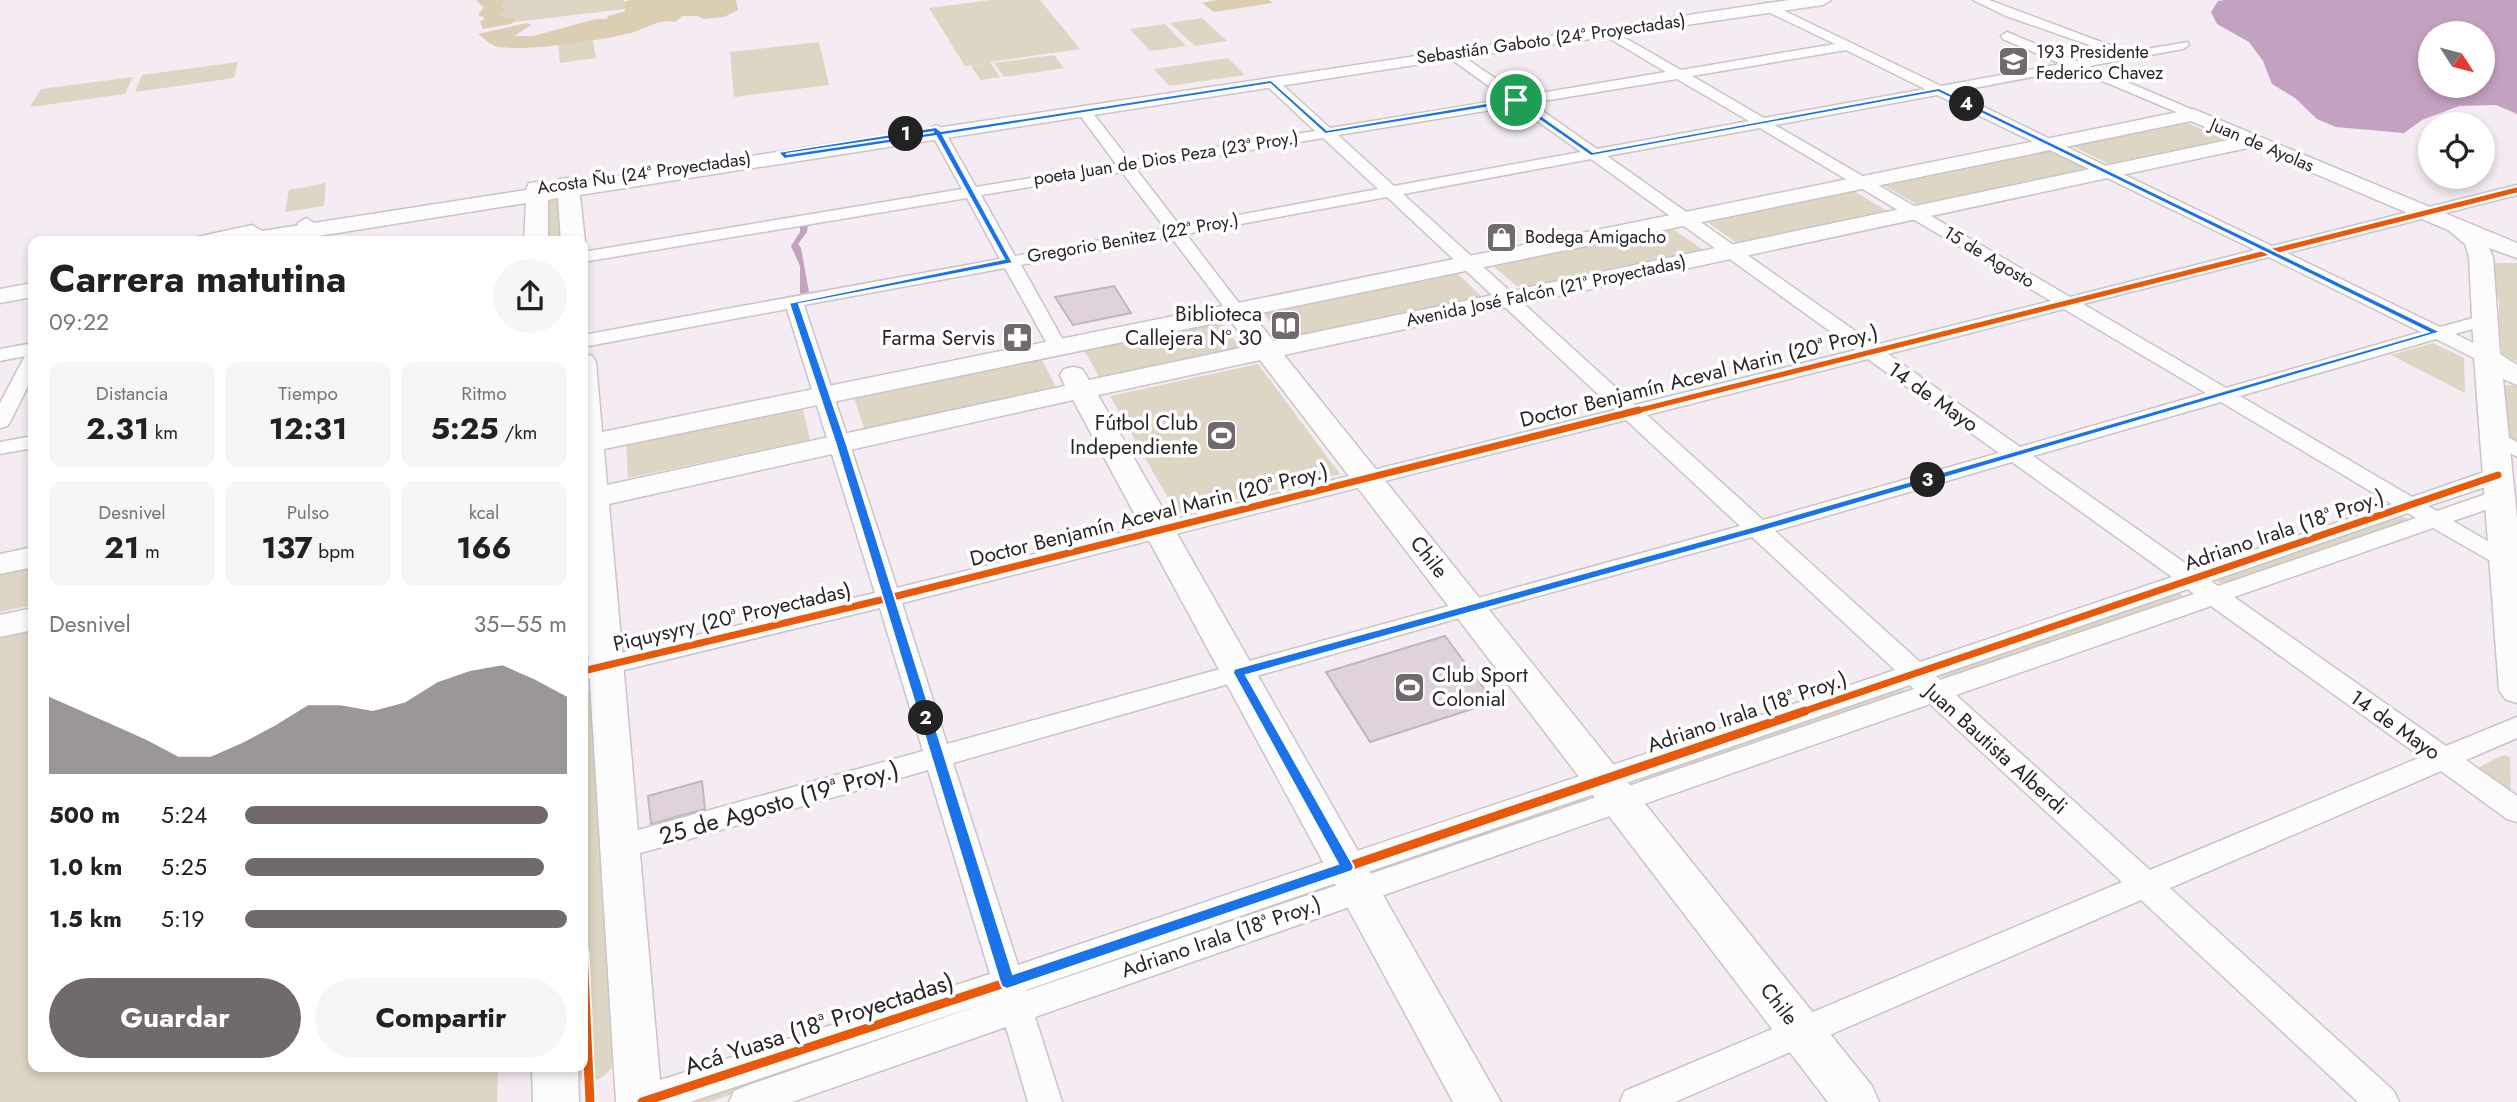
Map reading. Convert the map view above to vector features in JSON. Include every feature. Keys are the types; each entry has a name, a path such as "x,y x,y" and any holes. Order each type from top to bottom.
{"street":[{"name":"Sebastián Gaboto (24ª Proyectadas)","path":"1271,82 1824,0"},
{"path":"1979,0 2013,16 2052,26 2106,46"},
{"path":"1768,7 2437,332 2487,357 2517,377"},
{"name":"15 de Agosto","path":"1606,31 2511,565"},
{"name":"Juan de Ayolas","path":"2007,36 2517,251"},
{"name":"Gregorio Benitez (22ª Proy.)","path":"794,303 2183,45"},
{"name":"poeta Juan de Dios Peza (23ª Proy.)","path":"588,256 1848,46"},
{"name":"14 de Mayo","path":"1453,54 2517,811"},
{"path":"1078,111 1271,82"},
{"name":"Juan Bautista Alberdi","path":"1271,82 2382,1102"},
{"name":"Acosta Ñu (24ª Proyectadas)","path":"272,236 537,191 1078,111"},
{"name":"Chile","path":"1078,111 1125,165 1236,311 1856,1102"},
{"name":"Avenida José Falcón (21ª Proyectadas)","path":"588,445 2193,115"},
{"path":"937,132 1478,1102"},
{"name":"Avenida José Falcón (21ª Proyectadas)","path":"588,499 1082,390 2252,141"},
{"path":"568,187 572,236"},
{"name":"Doctor Benjamín Aceval Marin (20ª Proy.)","path":"889,598 2517,190"},
{"path":"536,236 537,191"},
{"path":"2456,226 2475,242 2482,261 2487,357 2506,444 2499,486 2511,565 2517,690"},
{"name":"Acosta Ñu (24ª Proyectadas)","path":"259,236 304,231"},
{"path":"2482,261 2517,261"},
{"path":"0,296 28,291"},
{"path":"588,340 794,303 841,445 1045,1102"},
{"name":"25 de Agosto (19ª Proy.)","path":"620,847 1468,607 1756,529 2484,320"},
{"path":"0,355 28,350"},
{"path":"0,422 28,368"},
{"path":"0,448 28,443"},
{"name":"Adriano Irala (18ª Proy.)","path":"1924,683 2191,580 2410,505 2499,486"},
{"name":"Adriano Irala (18ª Proy.)","path":"1012,995 1924,683 2213,596 2434,519 2499,486"},
{"path":"588,499 594,668 620,847 640,1102"},
{"path":"0,564 28,558"},
{"name":"Piquysyry (20ª Proyectadas)","path":"594,668 889,598"},
{"path":"0,626 28,620"},
{"path":"1637,1102 2517,727"},
{"path":"746,1102 1012,995"},
{"name":"Acá Yuasa (18ª Proyectadas)","path":"640,1102 1012,995"},
{"path":"555,1072 556,1102"}],"shaded area":[{"path":"499,0 624,0 625,9 497,24"},
{"path":"506,0 500,6 506,9 498,16 516,19 511,24 483,29 480,22 485,18 478,15 484,7 476,1"},
{"path":"736,0 738,10 724,17 703,19 698,16 682,16 675,22 659,23 621,35 543,47 495,46 478,34 527,23 531,25 514,36 533,36 596,19 607,19 608,16 625,11 624,2"},
{"path":"991,0 1040,0 1080,49 990,62 1000,77 981,80 971,66 982,64 965,66 929,8"},
{"path":"1217,0 1269,0 1273,3 1214,12 1202,3"},
{"path":"2225,0 2517,0 2517,114 2496,105 2459,106 2443,112 2418,112 2418,123 2404,133 2336,127 2317,119 2295,98 2272,84 2263,61 2249,42 2217,24 2211,12 2218,1"},
{"path":"1202,18 1227,41 1195,46 1170,23"},
{"path":"1165,24 1186,46 1150,51 1130,29"},
{"path":"593,41 596,58 560,63 558,45"},
{"path":"819,42 829,85 734,97 730,52"},
{"path":"1054,55 1064,68 1004,77 994,63"},
{"path":"1228,58 1245,75 1169,86 1154,69"},
{"path":"238,62 234,78 135,92 142,75"},
{"path":"133,77 125,94 30,107 41,89"},
{"path":"2185,122 2225,140 2109,164 2070,145"},
{"path":"2049,151 2088,169 1918,205 1883,185"},
{"path":"326,183 324,206 285,212 289,190"},
{"path":"1852,190 1889,212 1737,243 1707,222"},
{"path":"559,199 563,236 543,236 546,201"},
{"path":"808,225 807,232 798,244 809,292 800,294 800,266 791,246 800,232 800,226"},
{"path":"1673,229 1705,251 1522,290 1493,266"},
{"path":"2490,263 2517,263 2517,362 2502,354 2499,299 2496,297"},
{"path":"1457,273 1483,298 1284,340 1263,313"},
{"path":"1221,322 1242,350 1101,380 1084,350"},
{"path":"2433,343 2464,358 2465,393 2391,355"},
{"path":"1041,358 1057,389 865,431 854,398"},
{"name":"Fútbol Club Independiente","path":"1258,364 1340,474 1177,514 1110,396"},
{"path":"2502,386 2517,386 2517,441 2508,436"},
{"path":"803,409 810,440 628,478 626,445"},
{"path":"2400,516 2409,519 2222,584 2215,580"},
{"path":"28,568 28,606 0,612 0,574"},
{"path":"2176,592 2184,596 1945,679 1936,674"},
{"path":"28,632 28,1072 498,1072 497,1102 0,1102 0,638"},
{"path":"1900,687 1904,690 1903,693 1643,782 1637,778"},
{"path":"588,692 593,698 615,1061 601,1078 580,1080 577,1072 588,1072"},
{"path":"2503,755 2510,757 2511,791 2479,769"},
{"path":"1586,796 1587,800 1379,871 1375,868"},
{"path":"1332,878 1339,885 1029,991 1027,989"},
{"path":"981,1003 977,1010 709,1102 684,1102"}],"building":[{"path":"1114,286 1131,313 1073,325 1055,297"},
{"name":"Farma Servis","path":"1022,326 1031,342 1012,346 1003,330"},
{"name":"Club Sport Colonial","path":"1445,636 1494,702 1370,742 1326,672"},
{"path":"702,781 705,809 651,824 648,796"}],"cycle path":[{"path":"588,670 889,598 2517,190"},
{"path":"642,1102 1008,982 2498,475"},
{"path":"588,1059 590,1102"}],"place":[{"name":"193 Presidente Federico Chavez","path":"2013,62"},
{"name":"Bodega Amigacho","path":"1502,237"},
{"name":"Biblioteca Callejera Nº 30","path":"1285,326"},
{"name":"Farma Servis","path":"1018,338"},
{"name":"Fútbol Club Independiente","path":"1221,435"},
{"name":"Club Sport Colonial","path":"1409,687"}],"route":[{"path":"1516,100 1325,132 1271,82 1074,111 1066,114 938,134 784,157 782,152 936,130 938,134 1010,261 794,303 841,445 1007,982 1347,867 1239,673 1468,607 1756,529 2437,332 1939,90 1591,154 1516,100"}]}
